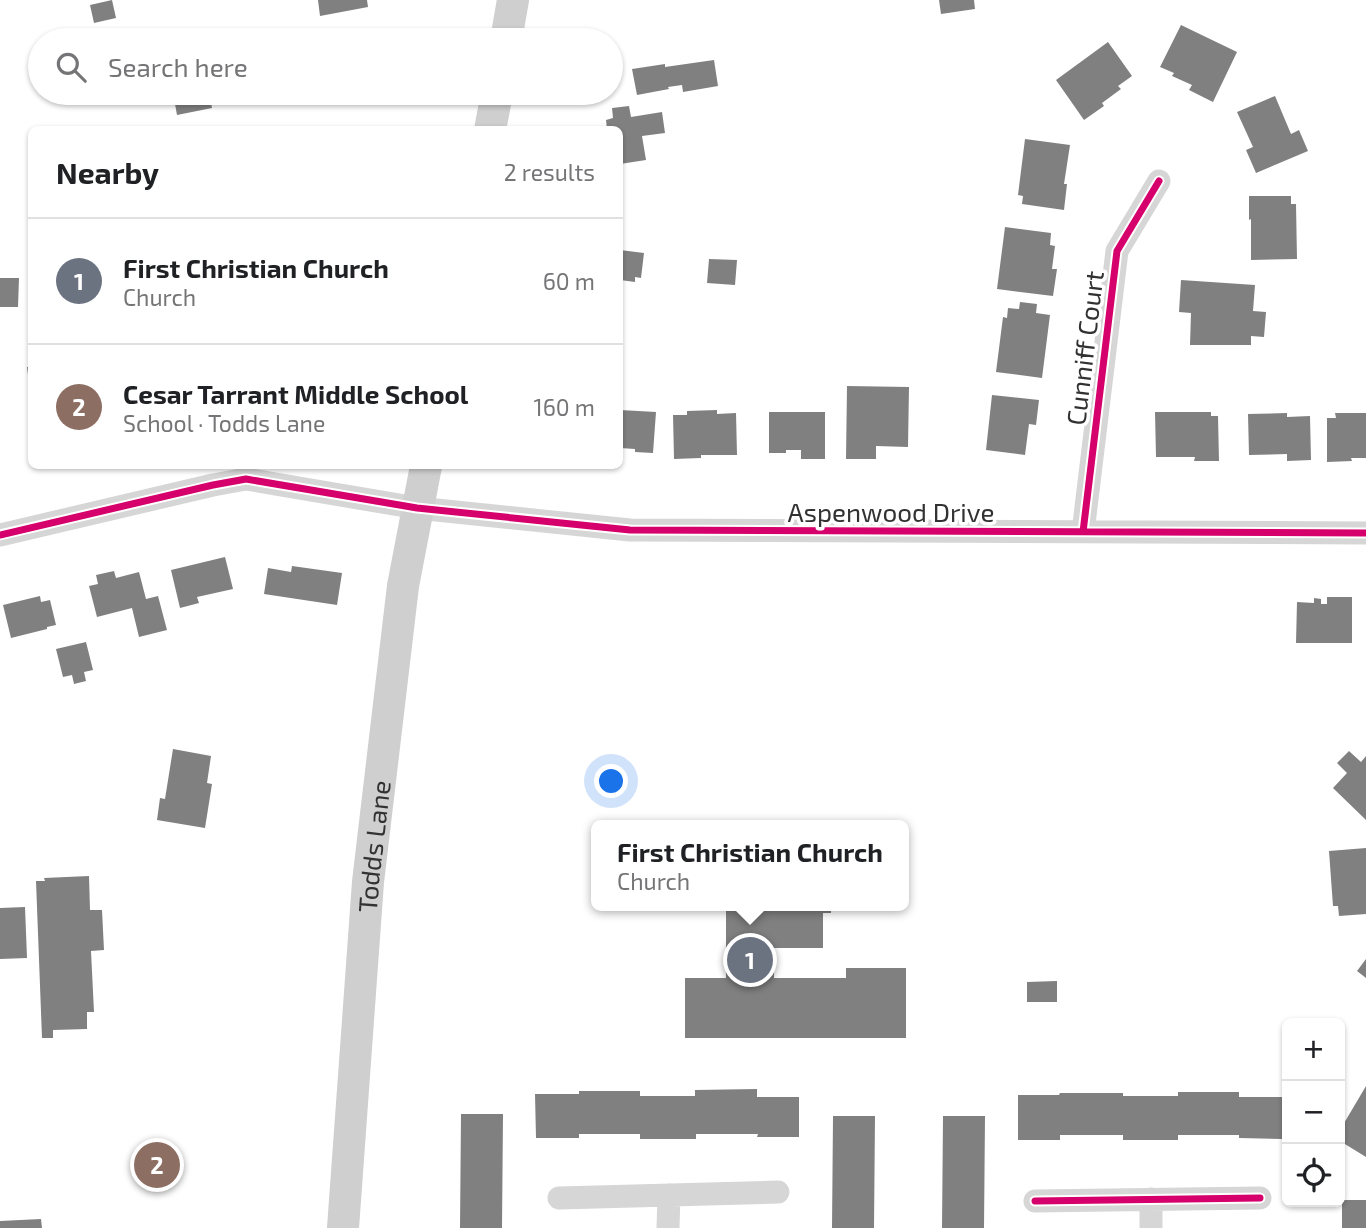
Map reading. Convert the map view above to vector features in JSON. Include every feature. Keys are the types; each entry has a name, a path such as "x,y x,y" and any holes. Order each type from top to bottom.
{"main road":[{"path":"508,28 513,0"},
{"path":"491,126 495,105"},
{"name":"Todds Lane","path":"343,1228 368,882 403,586 425,469"}],"street":[{"name":"Cunniff Court","path":"1083,532 1117,251 1159,181"},
{"name":"Aspenwood Drive","path":"0,535 212,475 417,508 630,530 1366,533"},
{"path":"559,1198 778,1192"},
{"path":"668,1195 668,1228"},
{"path":"1035,1201 1260,1198"},
{"path":"1151,1199 1151,1228"}],"building":[{"path":"112,0 116,18 94,23 90,5"},
{"path":"318,0 367,0 368,7 320,16"},
{"path":"939,0 974,0 975,9 941,14"},
{"path":"1181,25 1237,52 1213,102 1189,90 1192,85 1160,67"},
{"path":"1108,42 1132,76 1118,86 1121,89 1102,103 1104,106 1084,120 1056,80"},
{"path":"714,60 718,86 683,92 682,85 637,95 632,69"},
{"path":"1275,96 1291,134 1299,130 1308,151 1256,173 1246,150 1253,147 1237,112"},
{"path":"175,105 211,105 212,108 177,115"},
{"path":"629,106 631,117 662,112 665,133 642,136 646,160 623,164 623,126 607,126 606,120 613,118 612,108"},
{"path":"1025,139 1070,145 1064,184 1067,184 1064,210 1022,204 1023,196 1018,195"},
{"path":"1249,196 1291,196 1291,204 1296,204 1297,259 1251,260"},
{"path":"1005,227 1051,233 1050,245 1055,246 1052,269 1057,269 1053,296 997,289"},
{"path":"623,250 644,253 641,278 635,277 635,282 623,280"},
{"path":"709,259 737,260 735,285 707,283"},
{"path":"0,278 19,278 18,307 0,307"},
{"path":"1181,280 1255,285 1253,311 1266,312 1264,337 1251,336 1251,345 1190,345 1191,313 1179,312"},
{"path":"1020,302 1037,304 1036,313 1050,315 1042,378 996,372 1003,317 1007,318 1008,308 1019,309"},
{"path":"847,386 909,387 908,447 876,446 876,459 846,459"},
{"path":"992,395 1039,400 1036,425 1029,424 1025,455 986,450"},
{"path":"623,410 656,412 653,453 635,452 635,449 623,448"},
{"path":"717,410 717,414 736,413 737,455 701,455 701,458 674,459 673,415 687,415 687,411"},
{"path":"769,412 825,412 825,459 801,459 801,450 769,453"},
{"path":"1155,412 1211,412 1211,416 1218,416 1219,461 1194,461 1195,457 1156,457"},
{"path":"1287,413 1287,417 1310,416 1311,460 1287,461 1287,454 1249,455 1248,414"},
{"path":"1335,413 1366,413 1366,458 1327,462 1327,418 1336,418"},
{"path":"225,557 233,589 197,597 199,603 180,608 171,570"},
{"path":"292,566 342,573 337,605 264,594 268,568 291,572"},
{"path":"114,571 116,578 139,572 146,599 158,596 167,630 139,637 132,608 97,617 89,586 98,584 96,575"},
{"path":"40,596 41,602 50,600 56,625 11,638 3,605"},
{"path":"1327,597 1352,597 1352,643 1296,643 1297,602 1314,603 1314,598 1321,599 1321,604 1327,604"},
{"path":"86,642 93,670 84,672 86,681 74,684 72,675 63,677 56,649"},
{"path":"173,749 211,756 207,783 212,784 205,828 157,820 160,798 165,799"},
{"path":"1349,751 1361,762 1366,756 1366,820 1333,788 1347,773 1337,763"},
{"path":"1366,848 1366,914 1339,916 1338,906 1333,906 1329,851"},
{"path":"89,876 90,910 102,910 104,950 91,951 94,1012 87,1012 87,1029 53,1030 53,1038 42,1038 36,881 45,881 44,878"},
{"path":"25,907 27,958 0,959 0,908"},
{"path":"726,911 831,911 823,913 823,948 774,948 774,978 846,978 846,968 906,968 906,1038 685,1038 685,978 726,978"},
{"path":"1366,959 1366,978 1357,971"},
{"path":"1057,981 1057,1002 1027,1002 1027,982"},
{"path":"1366,1086 1366,1157 1345,1144 1345,1122"},
{"path":"757,1089 757,1097 799,1097 799,1137 696,1134 696,1139 640,1139 640,1134 579,1134 579,1138 536,1138 535,1094 640,1091 640,1096 695,1096 695,1090"},
{"path":"1178,1092 1239,1092 1239,1097 1282,1097 1282,1139 1239,1138 1239,1135 1178,1135 1178,1140 1123,1140 1123,1135 1060,1135 1060,1140 1018,1140 1018,1095 1123,1093 1123,1096 1178,1096"},
{"path":"461,1114 503,1114 502,1228 460,1228"},
{"path":"833,1116 875,1116 874,1228 832,1228"},
{"path":"943,1116 985,1116 984,1228 942,1228"},
{"path":"1345,1200 1366,1200 1366,1228 1342,1228 1342,1207 1345,1207"},
{"path":"41,1219 42,1228 0,1228 0,1221"}],"cycle path":[{"path":"1083,532 1117,251 1159,181"},
{"path":"0,535 246,479 417,508 630,530 1366,533"},
{"path":"1035,1201 1260,1198"}],"place":[{"name":"First Christian Church","path":"750,960"},
{"name":"Cesar Tarrant Middle School","path":"157,1165"}]}
